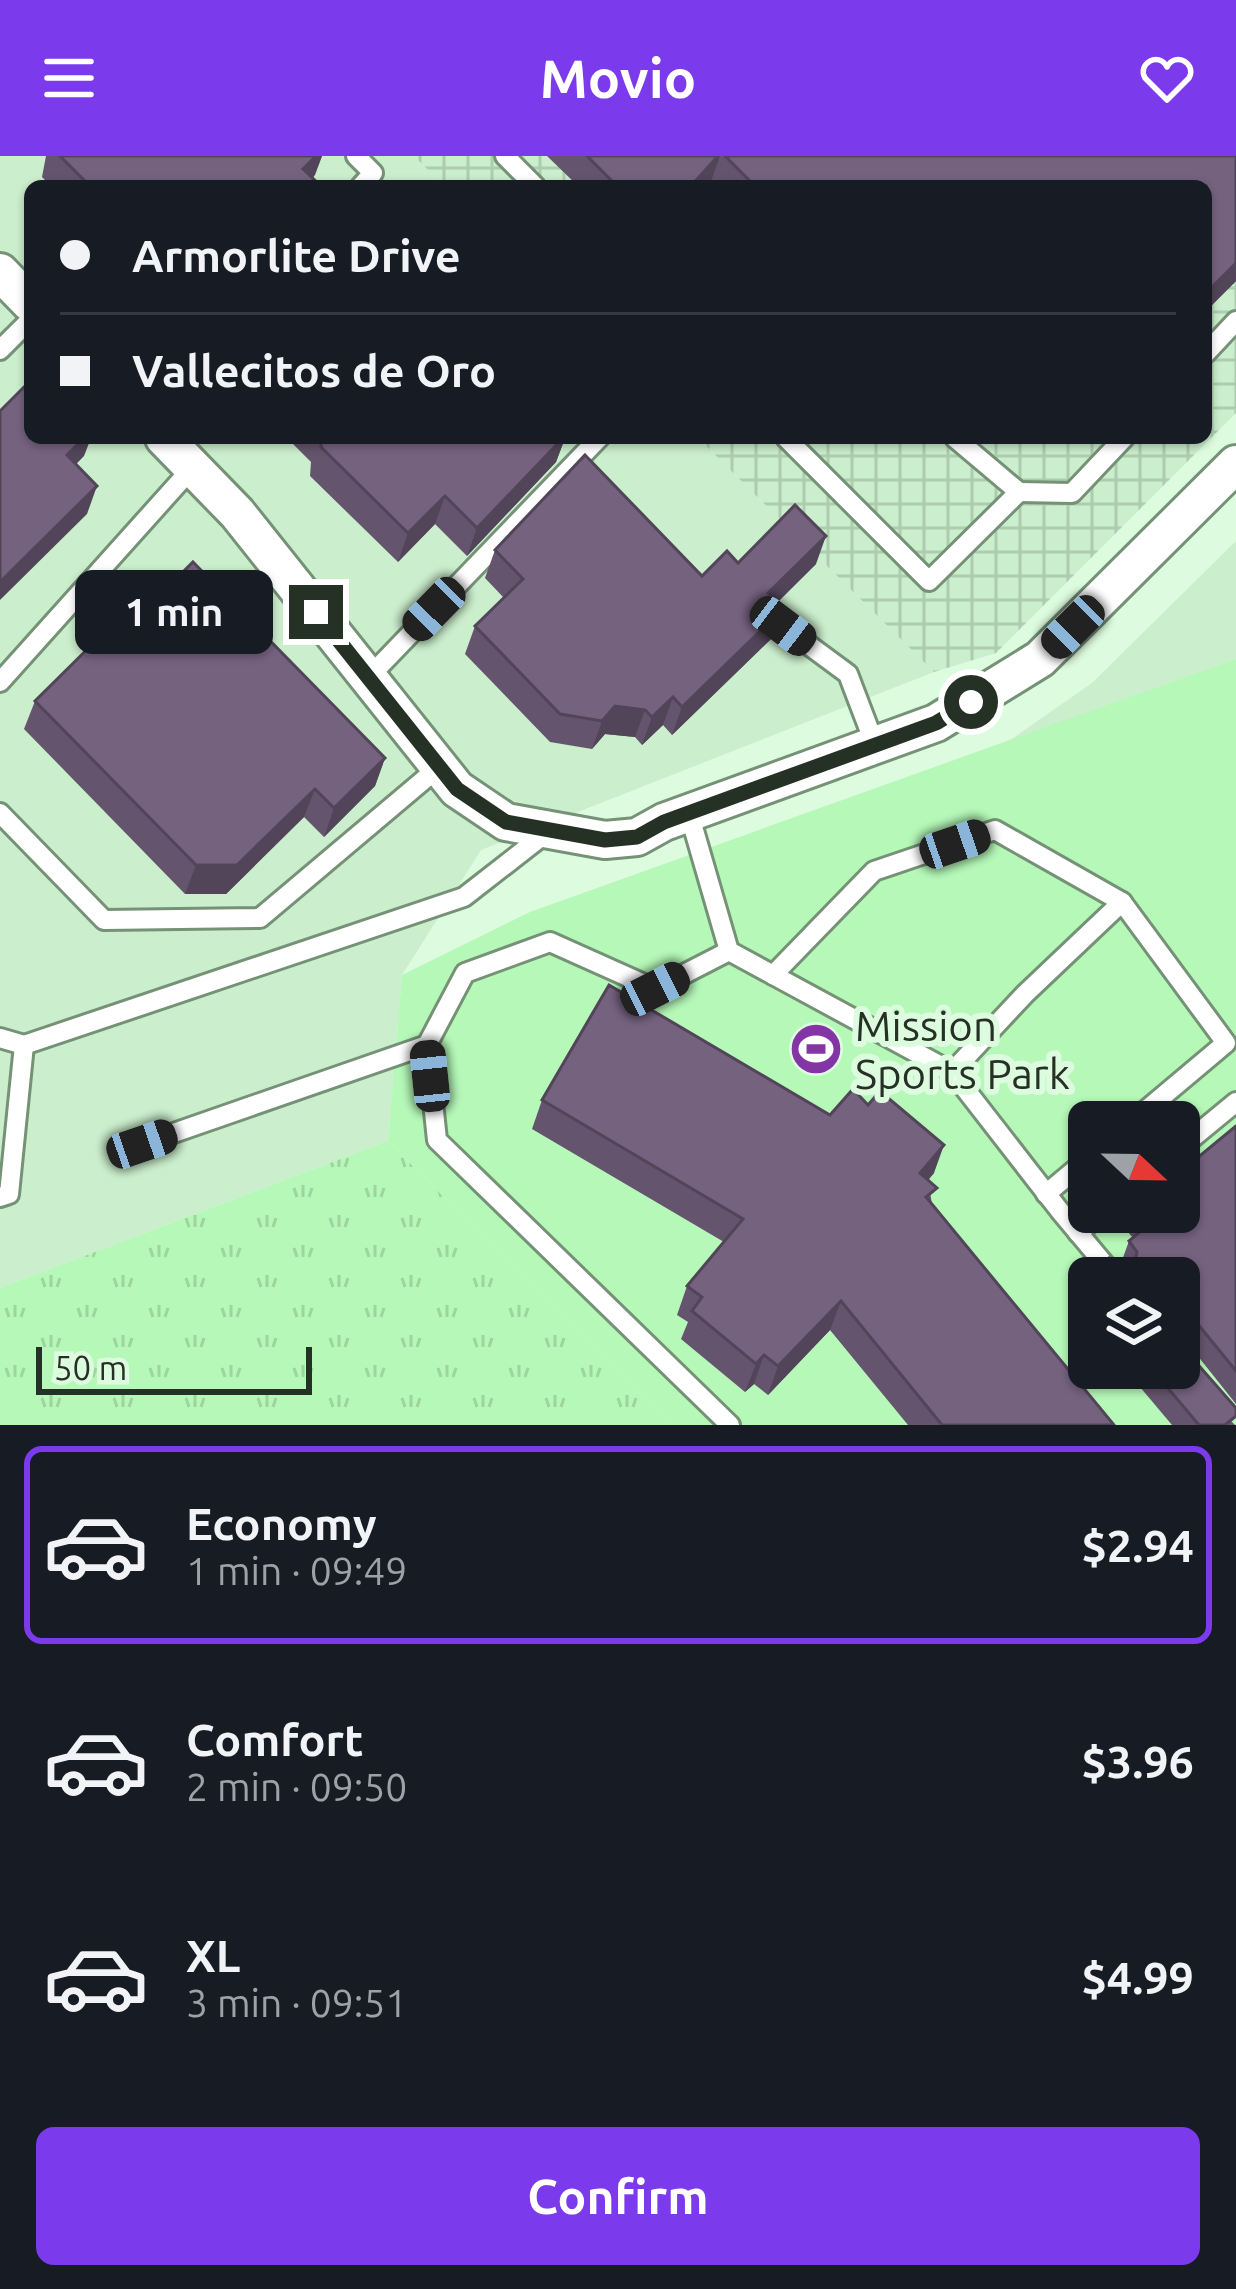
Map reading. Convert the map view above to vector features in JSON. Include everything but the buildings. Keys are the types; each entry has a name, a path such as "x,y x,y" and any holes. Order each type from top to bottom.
{"street":[{"path":"0,272 24,297"},
{"path":"174,447 237,513 457,789 506,822 605,840 637,837 676,817 936,723 1040,659 1236,464"}],"lane":[{"path":"356,156 373,173 367,180"},
{"path":"505,156 529,180"},
{"path":"1212,347 1236,321"},
{"path":"0,350 24,326"},
{"path":"368,678 593,444"},
{"path":"792,444 929,581 1018,492"},
{"path":"963,444 1018,492 1072,494 1118,444"},
{"path":"0,682 174,447"},
{"path":"783,626 848,674 875,745"},
{"path":"0,813 104,920 260,918 439,767"},
{"path":"676,817 729,951 952,1072 1068,1221"},
{"path":"0,1037 24,1045 464,897 550,830"},
{"path":"773,975 874,872 995,830 1122,902 1226,1043 1157,1101"},
{"path":"952,1072 1122,902"},
{"path":"729,951 655,989 550,942 465,974 427,1045 437,1140 730,1425"},
{"path":"0,1197 9,1194 24,1045"},
{"path":"142,1144 427,1045"},
{"path":"1200,1132 1236,1102"},
{"path":"1046,1194 1068,1176"},
{"path":"1078,1233 1098,1257"}],"shaded area":[{"path":"0,156 414,156 438,180 24,180 24,444 704,444 934,672 481,850 402,975 388,1141 0,1288"},
{"path":"414,156 1236,156 1236,413 1212,437 1212,180 438,180"},
{"path":"704,444 1205,444 996,653 934,672"},
{"path":"1236,541 1236,659 1009,741 1092,683"}],"green space":[{"name":"Mission Sports Park","path":"1236,659 1236,1425 671,1425 388,1141 402,975 530,912"},
{"path":"388,1141 671,1425 0,1425 0,1288"}],"place":[{"name":"Mission Sports Park","path":"816,1049"}],"route":[{"path":"316,612 457,789 506,822 605,840 637,837 664,822 936,723 971,702"}]}
